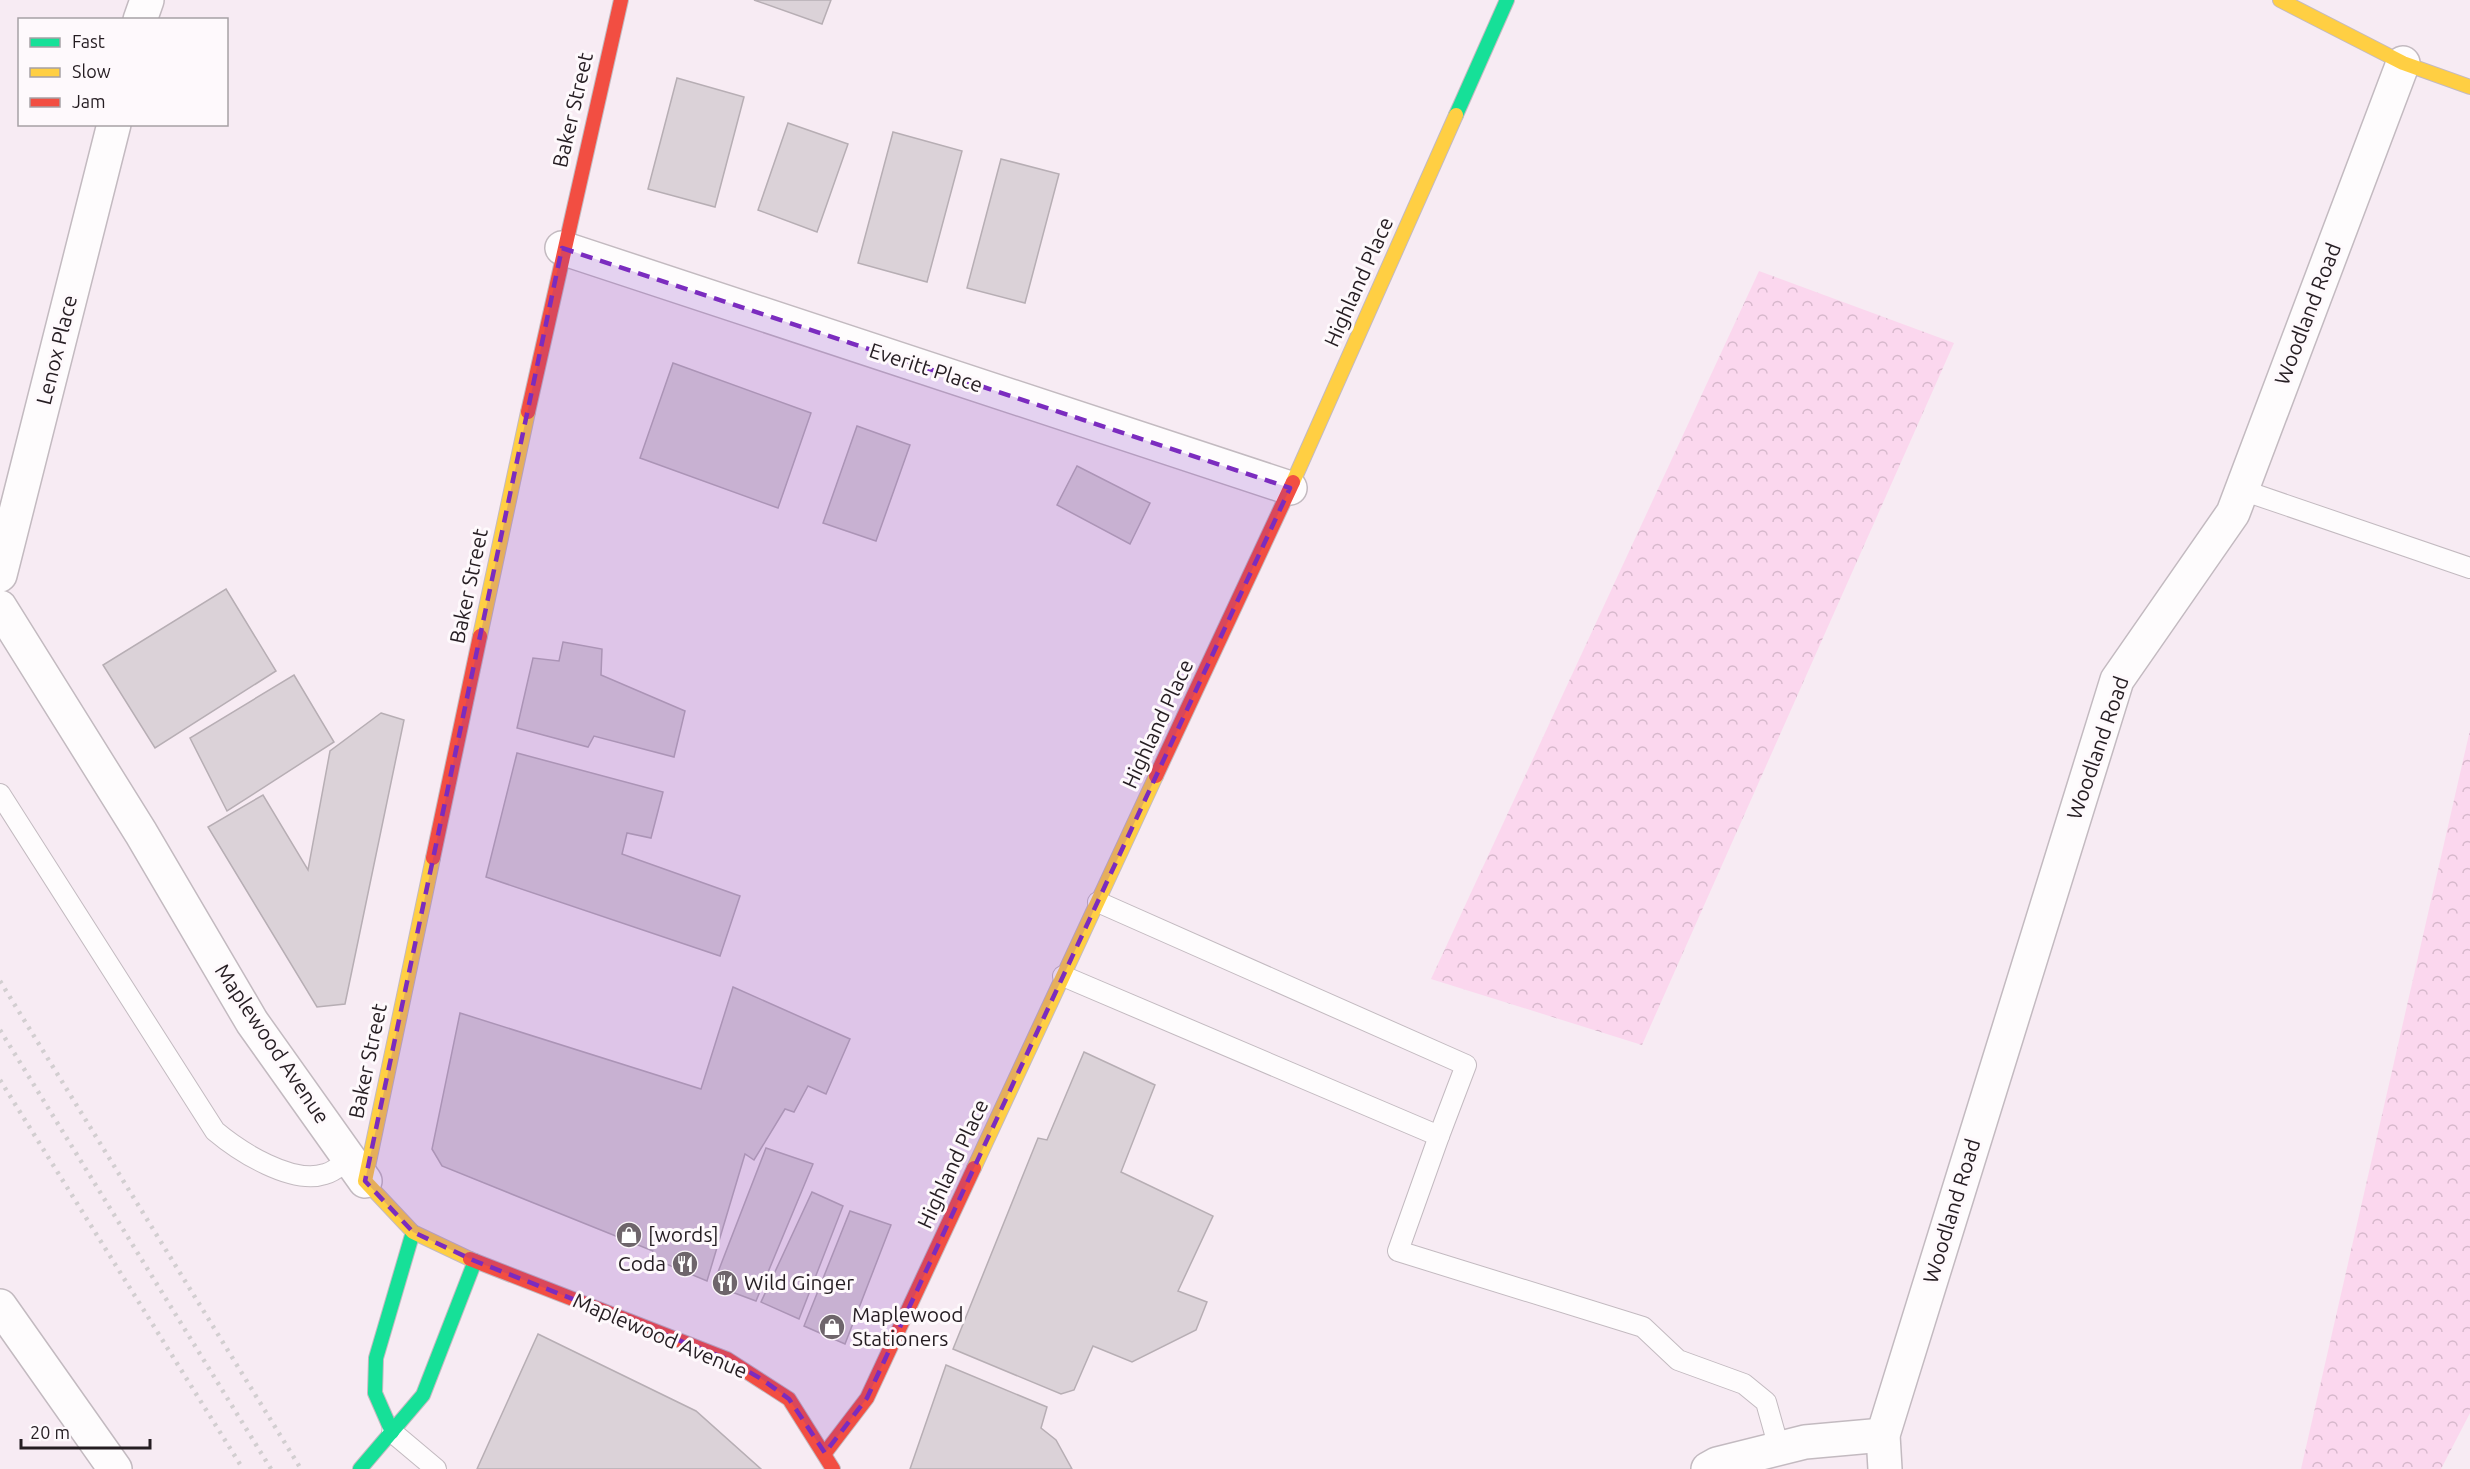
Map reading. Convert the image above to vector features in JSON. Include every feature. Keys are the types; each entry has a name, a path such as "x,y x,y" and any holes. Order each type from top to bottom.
{"street":[{"path":"141,18 147,0"},
{"name":"Baker Street","path":"357,1170 562,248 621,0"},
{"name":"Highland Place","path":"825,1453 867,1398 1290,488 1508,0"},
{"path":"2280,0 2403,63 2470,87"},
{"name":"Woodland Road","path":"1885,1469 1883,1435 2117,680 2233,513 2403,63"},
{"name":"Lenox Place","path":"0,575 113,126"},
{"name":"Everitt Place","path":"562,248 1290,488"},
{"name":"Maplewood Avenue","path":"0,607 141,833 252,1022 357,1170 413,1232 475,1261 727,1359 763,1380 789,1399 833,1469"},
{"path":"392,1432 375,1394 376,1358 413,1232"},
{"path":"360,1469 423,1395 475,1261"},
{"path":"0,1306 115,1469"},
{"path":"1708,1469 1717,1464 1805,1442 1883,1435"}],"lane":[{"path":"2242,490 2470,568"},
{"path":"0,794 215,1131 239,1151 286,1172 310,1177 357,1170"},
{"path":"1098,902 1466,1065 1398,1251 1643,1327 1678,1360 1744,1384 1766,1402 1779,1448"},
{"path":"1064,976 1439,1136"},
{"path":"392,1432 436,1469"}],"highlighted area":[{"path":"562,248 1290,488 867,1398 825,1453 789,1399 763,1380 727,1359 475,1261 413,1232 365,1181"}],"green space":[{"path":"1759,271 1954,343 1642,1045 1431,979"},
{"path":"2470,730 2470,1413 2441,1469 2301,1469"}],"building":[{"path":"754,0 831,0 822,24"},
{"path":"677,78 744,97 715,207 648,189"},
{"path":"788,123 848,144 817,232 758,210"},
{"path":"893,132 962,151 927,282 858,263"},
{"path":"1001,159 1059,174 1025,303 967,288"},
{"path":"673,363 811,413 778,508 640,458"},
{"path":"857,426 910,445 876,541 823,523"},
{"path":"1077,466 1150,503 1130,544 1057,505"},
{"path":"226,589 276,671 155,748 103,665"},
{"path":"563,642 602,649 601,675 685,711 674,757 594,736 588,747 517,728 533,658 559,661"},
{"path":"294,675 334,742 227,811 190,738"},
{"path":"381,713 404,720 345,1004 317,1007 208,827 263,795 308,870 330,751"},
{"path":"517,753 663,792 651,838 627,833 622,854 740,896 720,956 486,877"},
{"path":"733,987 850,1039 826,1094 808,1086 794,1112 785,1109 754,1160 745,1154 707,1281 652,1258 653,1251 442,1166 432,1149 460,1013 701,1089"},
{"path":"1084,1052 1155,1085 1121,1172 1213,1216 1178,1291 1207,1302 1196,1330 1132,1362 1093,1346 1074,1390 1061,1394 953,1349 1038,1138 1047,1140"},
{"path":"766,1148 813,1164 756,1301 713,1285"},
{"path":"812,1192 843,1206 799,1319 761,1302"},
{"path":"850,1211 891,1225 845,1344 804,1326"},
{"path":"538,1334 696,1411 761,1469 477,1469"},
{"path":"946,1365 1047,1407 1041,1428 1056,1440 1072,1469 910,1469"}],"railway":[{"path":"0,981 301,1469"},
{"path":"0,1030 271,1469"},
{"path":"0,1080 243,1469"}],"traffic: fast":[{"path":"1456,115 1507,0"},
{"path":"392,1432 375,1393 376,1358 413,1232"},
{"path":"360,1469 423,1395 475,1261"}],"traffic: slow":[{"path":"2280,0 2403,63 2470,87"},
{"path":"1293,482 1456,115"},
{"path":"480,636 528,412"},
{"path":"974,1168 1156,776"},
{"path":"433,858 365,1181 413,1232 470,1259"}],"traffic: jam":[{"path":"528,412 621,0"},
{"path":"1156,776 1293,482"},
{"path":"433,858 480,636"},
{"path":"825,1453 867,1398 974,1168"},
{"path":"470,1259 727,1359 789,1399 833,1469"}],"place":[{"name":"[words]","path":"629,1235"},
{"name":"Coda","path":"685,1264"},
{"name":"Wild Ginger","path":"725,1283"},
{"name":"Maplewood Stationers","path":"832,1327"}]}
